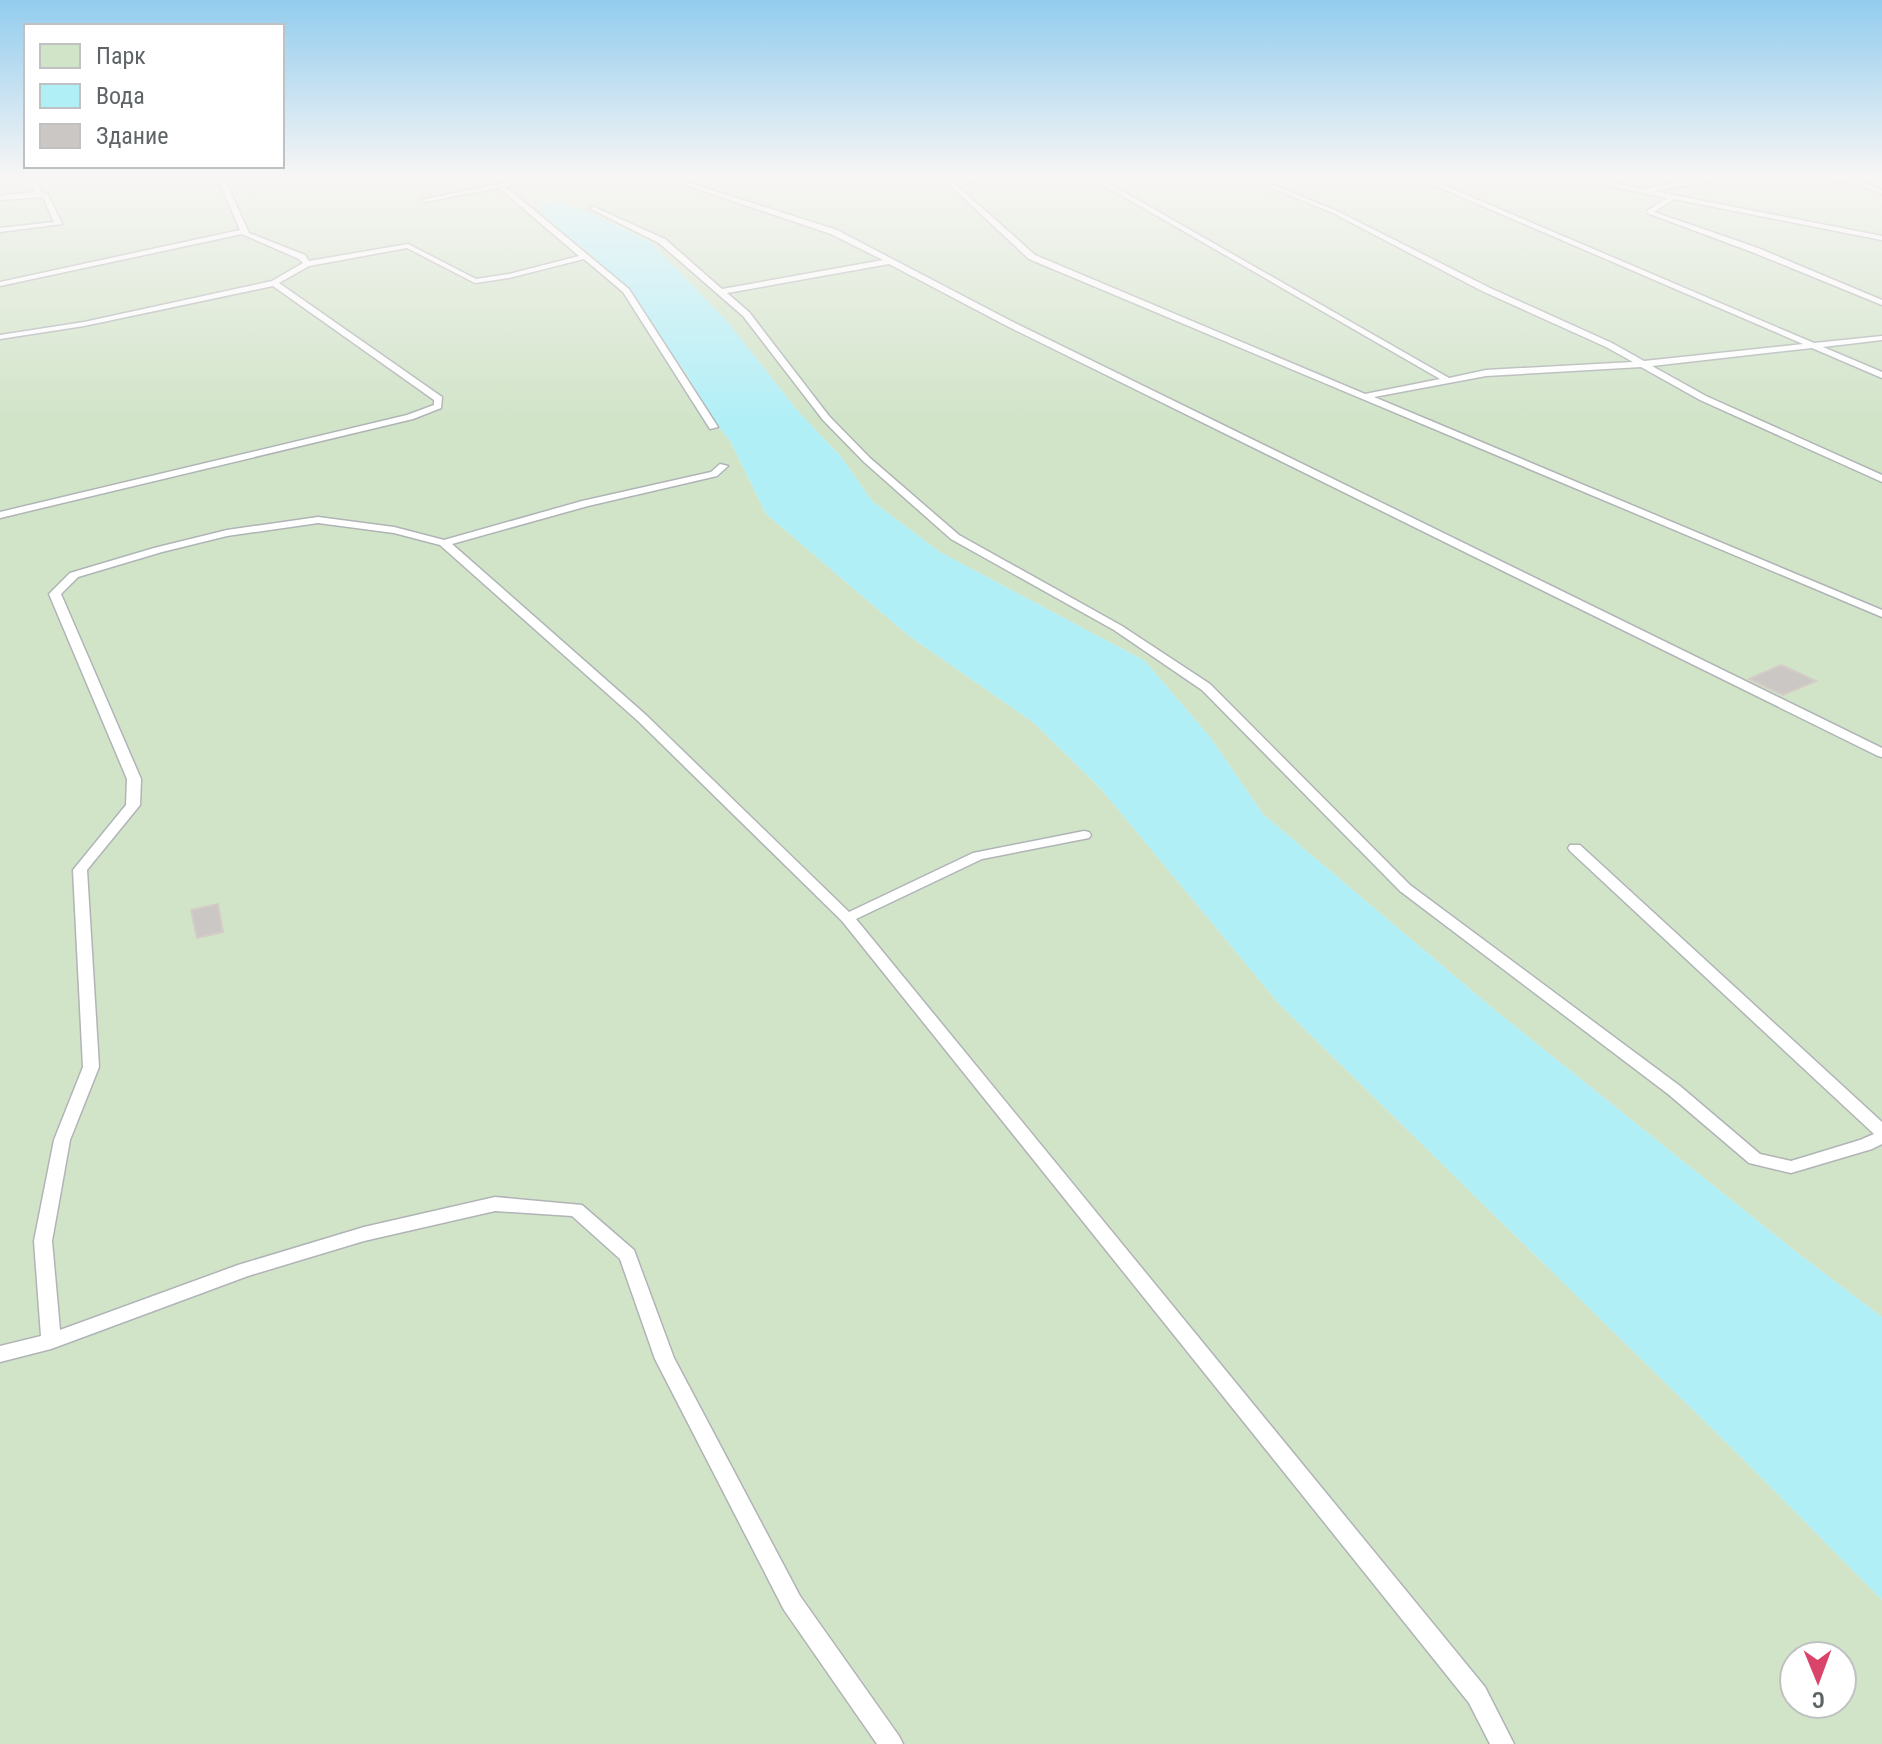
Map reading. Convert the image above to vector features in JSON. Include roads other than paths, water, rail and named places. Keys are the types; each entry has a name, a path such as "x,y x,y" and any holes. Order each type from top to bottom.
{"lane":[{"path":"0,284 123,257"},
{"path":"302,257 307,264"},
{"path":"0,337 84,324 274,283 307,264 344,257"},
{"path":"430,257 475,281 509,276 582,257"},
{"path":"589,257 626,291 713,427"},
{"path":"681,257 746,314 826,418 867,460 955,537 1118,628 1206,687 1405,888 1547,998 1674,1090 1755,1159 1791,1167 1866,1145 1882,1134 1575,848"},
{"path":"885,257 1008,323 1882,753"},
{"path":"1033,257 1882,614"},
{"path":"1233,257 1449,381"},
{"path":"1423,257 1609,345 1703,398 1882,479"},
{"path":"1606,257 1882,375"},
{"path":"1773,257 1882,303"},
{"path":"720,292 892,261"},
{"path":"0,515 410,417 438,406 439,399 274,283"},
{"path":"1362,397 1486,373 1642,364 1882,338"},
{"path":"444,543 586,503 714,474 723,466"},
{"path":"51,1341 43,1241 62,1140 91,1067 80,870 133,805 134,779 55,594 74,575 158,550 227,533 318,520 394,530 444,543 642,718 847,918 1477,1695 1502,1744"},
{"path":"847,918 978,856 1084,835"},
{"path":"0,1354 51,1341 244,1270 364,1234 495,1204 576,1210 628,1255 665,1359 792,1603 891,1744"}],"water":[{"path":"594,257 665,257 727,321 797,410 842,458 872,501 940,552 1145,661 1210,737 1263,814 1496,1011 1882,1317 1882,1600 1741,1457 1279,1004 1101,789 1034,723 909,636 766,514 730,441 700,403 689,378 635,302"}]}
